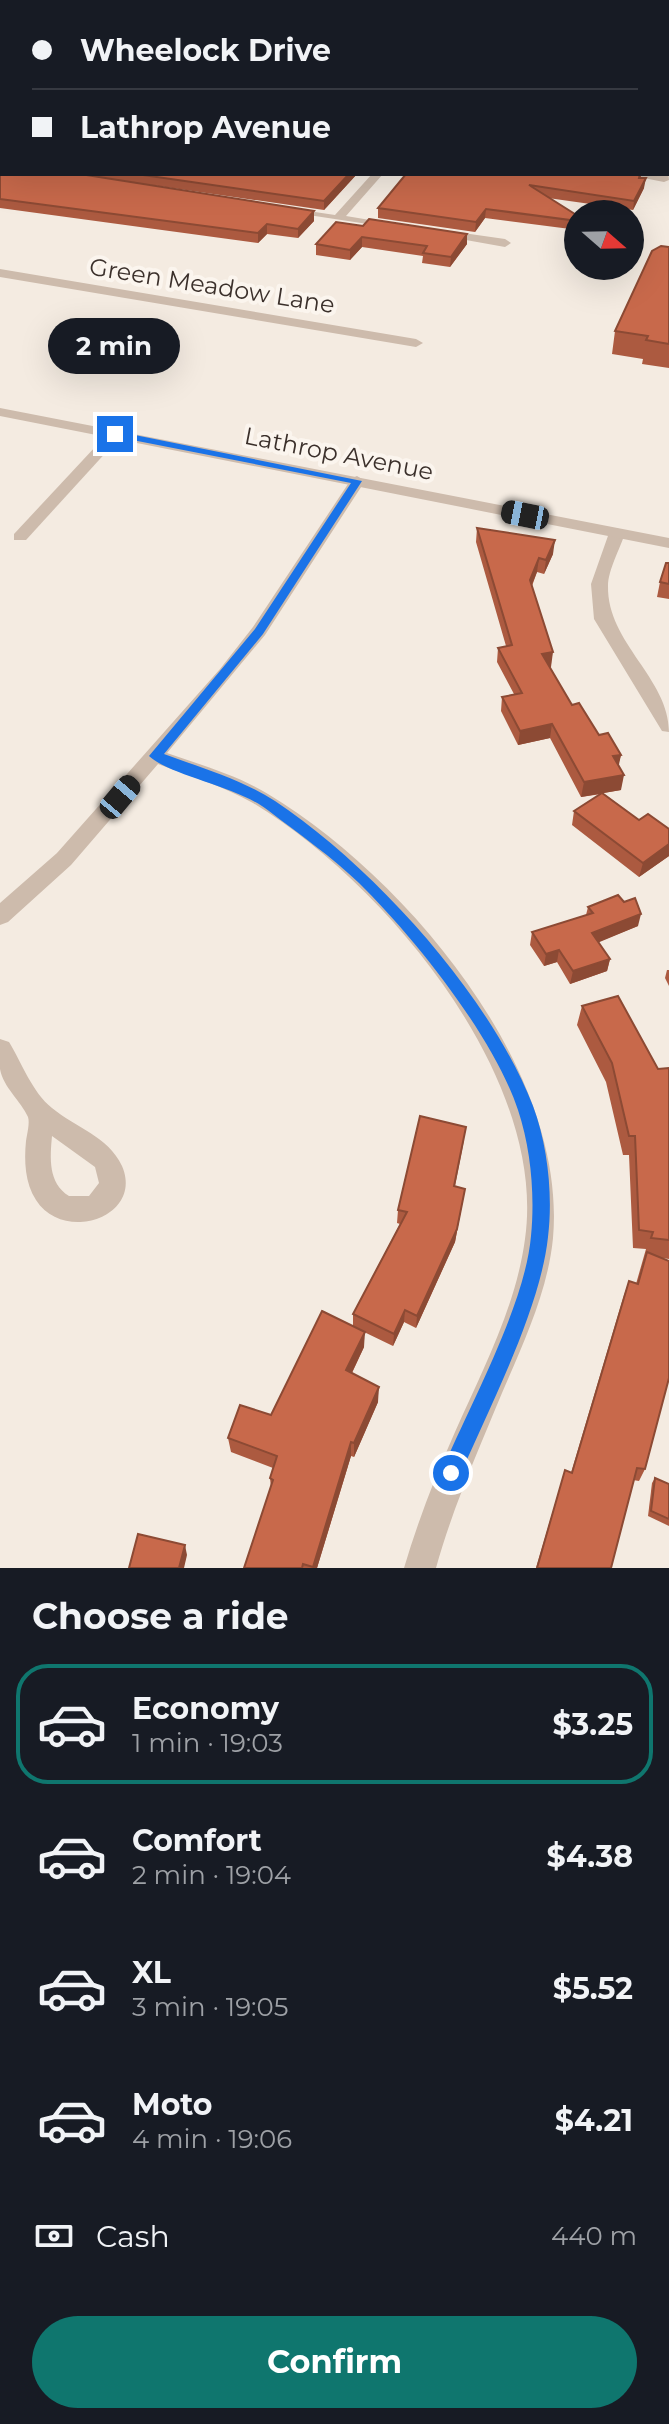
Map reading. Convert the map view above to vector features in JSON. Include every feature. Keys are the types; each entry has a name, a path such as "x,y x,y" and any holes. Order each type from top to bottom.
{"street":[{"path":"338,218 376,176"},
{"path":"277,210 399,227"},
{"path":"429,232 505,243"},
{"name":"Green Meadow Lane","path":"0,273 416,343"},
{"name":"Lathrop Avenue","path":"0,412 669,543"},
{"path":"20,537 115,434"},
{"path":"0,916 64,859 259,631 357,481"},
{"path":"617,533 599,584 603,619 669,726"},
{"path":"155,756 232,784 270,804 363,879 445,973 493,1044 525,1107 538,1156 542,1209 528,1292 440,1499 420,1568"},
{"path":"0,1049 42,1115"}],"building":[{"path":"0,176 93,176 314,211 298,229 267,224 258,233 0,199"},
{"path":"150,176 347,176 324,201"},
{"path":"404,176 646,178 635,200 529,185 564,207 564,219 486,209 476,222 378,208"},
{"path":"369,219 467,234 451,257 423,253 427,246 362,237 350,250 316,244 336,222 363,226"},
{"path":"661,246 669,247 669,344 646,340 648,336 615,331 639,280 644,280 644,268 652,251"},
{"path":"477,528 555,540 546,560 539,558 530,580 553,652 542,654 572,705 579,703 599,735 608,733 621,755 613,756 624,775 584,782 552,724 520,731 502,697 522,693 498,648 512,645"},
{"path":"666,563 669,563 669,584 660,582"},
{"path":"602,793 639,820 648,814 669,829 669,844 643,863 574,811"},
{"path":"618,895 624,902 635,898 641,914 592,933 610,959 573,971 559,950 546,954 532,932 593,913 588,907"},
{"path":"618,996 658,1069 669,1068 669,1240 651,1238 653,1232 639,1230 635,1136 629,1136 612,1063 582,1006"},
{"path":"420,1116 466,1127 454,1186 465,1189 457,1229 417,1316 405,1310 394,1334 353,1314 407,1212 398,1210"},
{"path":"647,1252 669,1261 669,1378 645,1469 637,1468 611,1568 537,1568 565,1470 572,1473 629,1281 638,1284"},
{"path":"322,1311 365,1332 346,1370 379,1387 354,1443 351,1442 313,1567 303,1564 302,1568 244,1568 273,1480 270,1478 277,1456 228,1438 240,1405 271,1415"},
{"path":"655,1478 669,1484 669,1519 651,1511"},
{"path":"138,1534 185,1545 179,1568 129,1568"}],"route":[{"path":"115,434 357,481 259,631 155,756 232,784 270,804 363,879 406,923 445,973 493,1044 525,1107 538,1156 542,1209 540,1236 528,1292 451,1473"}]}
